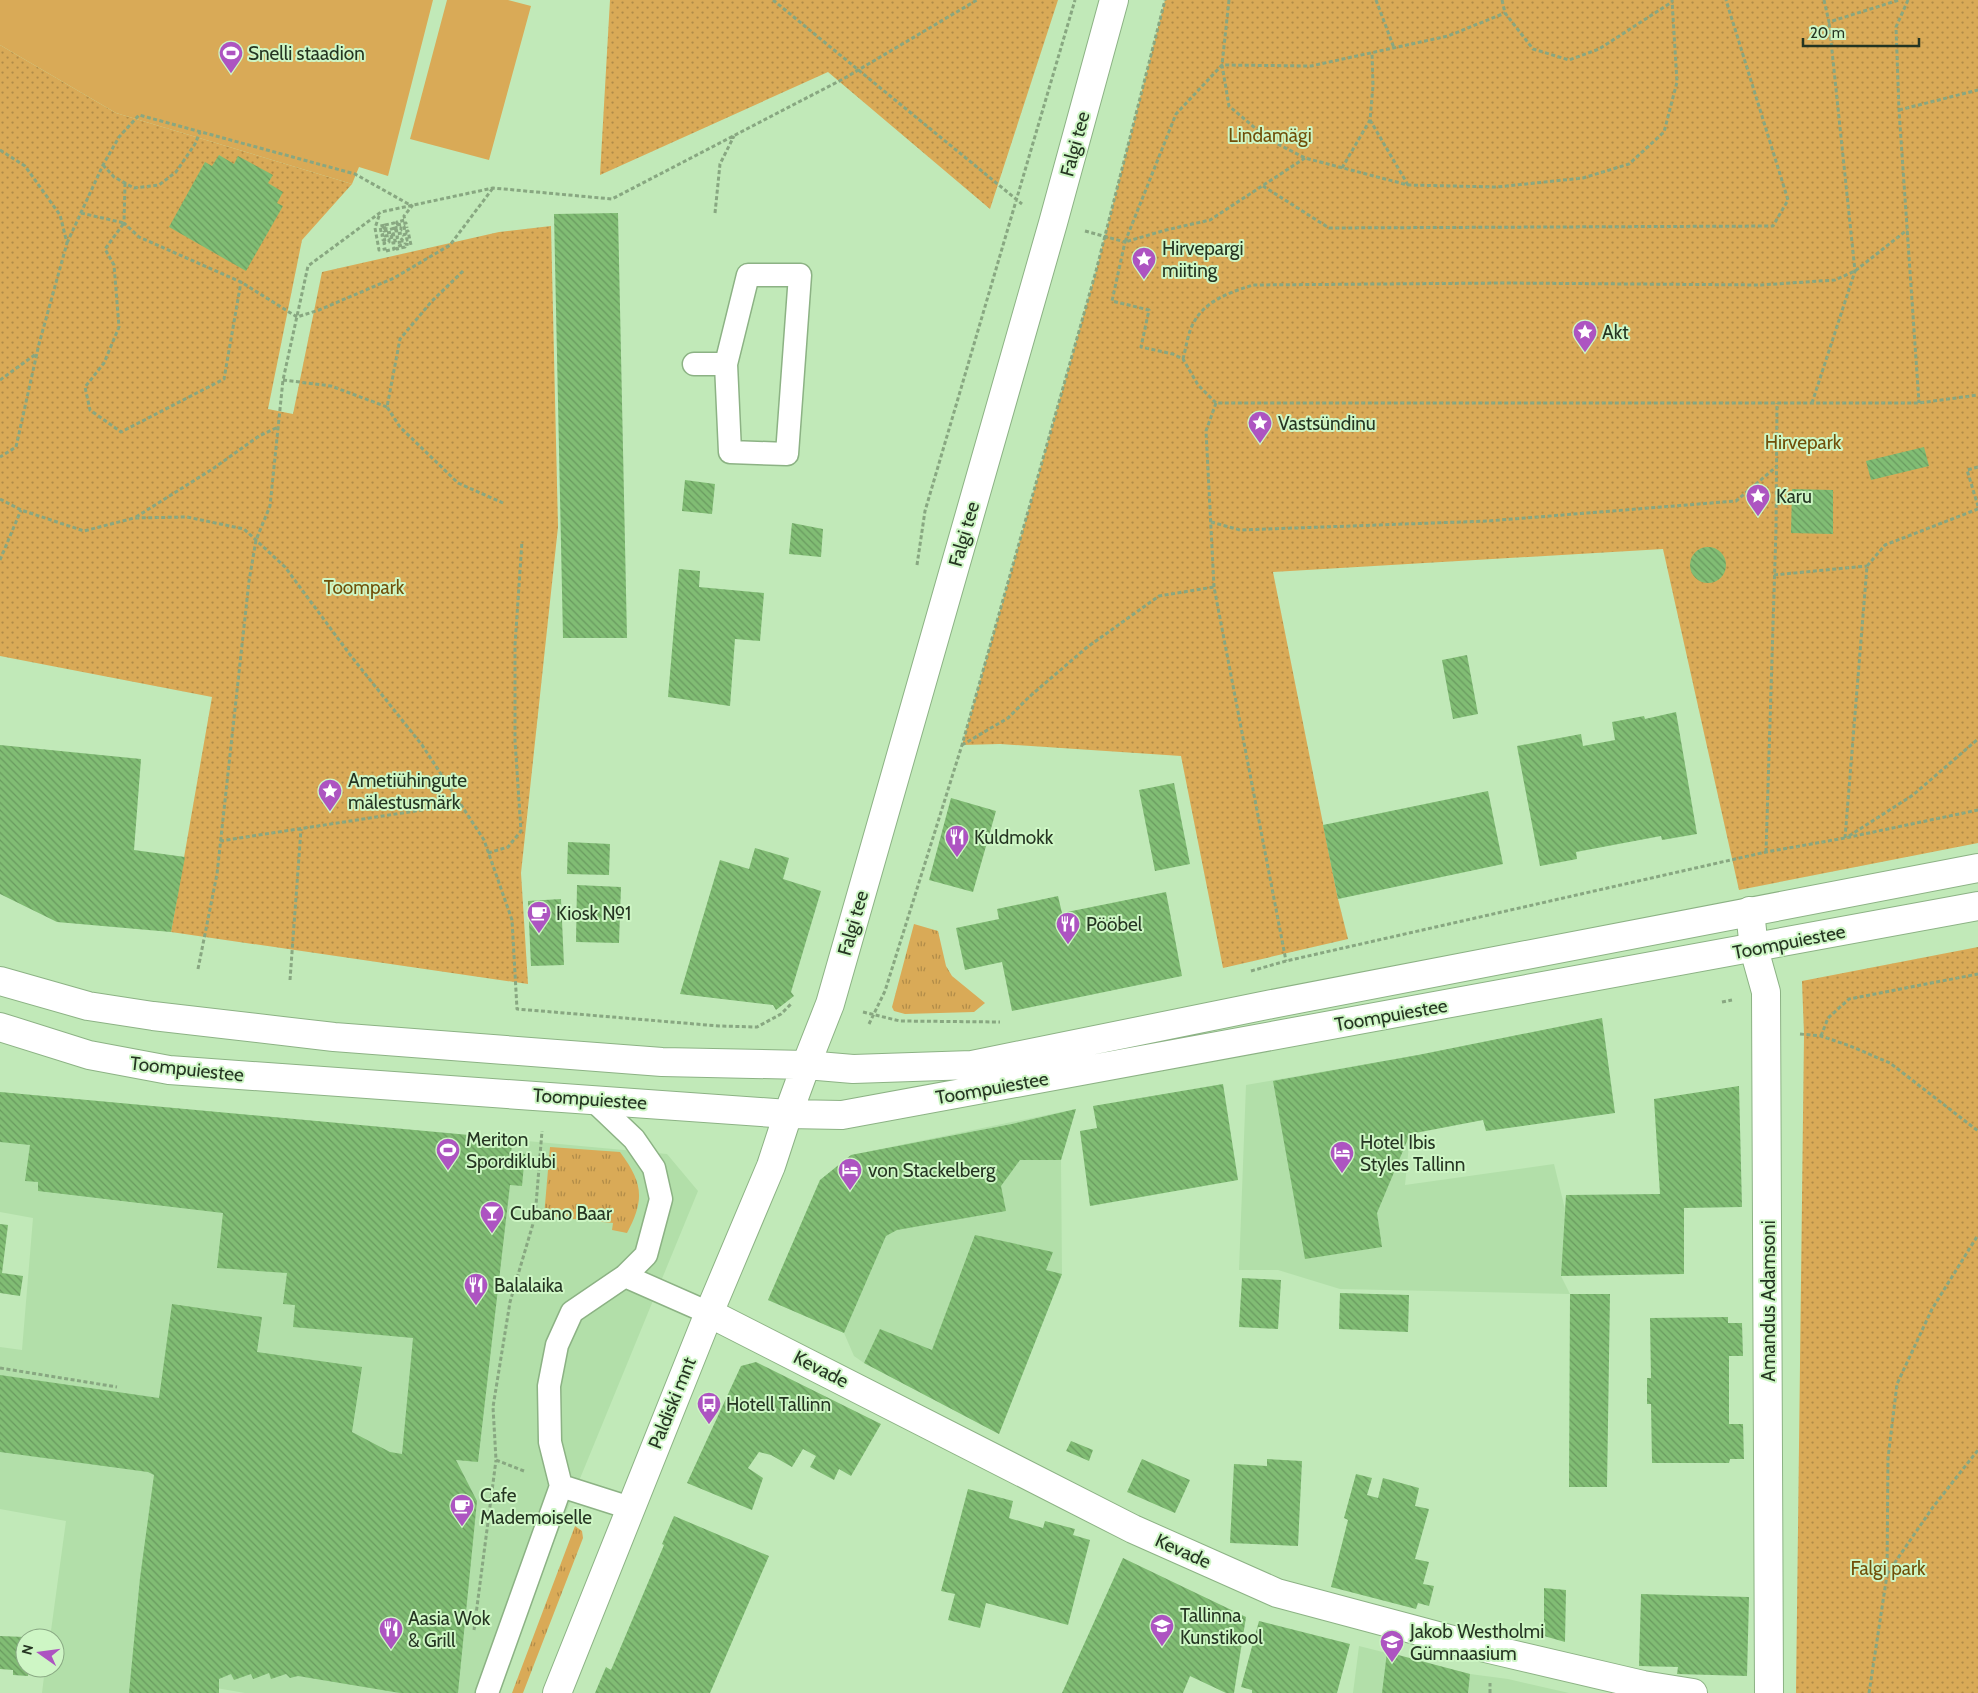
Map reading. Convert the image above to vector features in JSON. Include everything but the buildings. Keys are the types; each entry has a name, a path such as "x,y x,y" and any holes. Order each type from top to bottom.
{"main road":[{"name":"Falgi tee","path":"788,1114 830,1004 1053,222 1114,0"},
{"name":"Toompuiestee","path":"0,981 88,1006 154,1016 334,1037 662,1062 806,1065 853,1069 972,1065 1262,1006 1978,868"},
{"name":"Toompuiestee","path":"0,1027 89,1055 169,1070 788,1114 842,1115 1978,906"},
{"name":"Amandus Adamsoni","path":"1750,911 1754,948 1766,992 1769,1693"},
{"name":"Paldiski mnt","path":"557,1693 709,1313 771,1166 788,1114"},
{"name":"Kevade","path":"709,1313 1133,1529 1277,1593 1464,1643 1643,1684 1693,1693"}],"lane":[{"path":"748,275 800,276 786,454 730,452 726,364 748,275"},
{"path":"694,364 726,364"},
{"path":"487,1693 561,1486 550,1442 549,1386 558,1345 572,1312 625,1276 646,1256 661,1199 654,1168 634,1139 592,1099"},
{"path":"625,1276 709,1313"},
{"path":"561,1486 630,1508"}],"path":[{"path":"774,0 1016,200 1053,222 1125,242 1210,220 1305,158"},
{"path":"198,969 217,874 249,581 256,540 270,506 283,380 308,266 381,212 493,188 612,199 858,71 977,0"},
{"path":"917,569 925,512 1074,0"},
{"path":"869,1024 885,991 962,745 1105,236 1165,0"},
{"path":"1229,0 1222,65 1229,106 1268,139 1305,158 1408,185 1497,187 1583,178 1629,164 1664,132 1677,82 1672,1 1598,48 1569,60 1533,49 1505,13 1502,0"},
{"path":"1376,0 1394,48"},
{"path":"1263,186 1329,228 1773,226 1788,200 1726,0"},
{"path":"1812,403 1855,271 1829,22 1824,0"},
{"path":"1829,22 1899,0"},
{"path":"1908,0 1896,27 1899,110 1919,403"},
{"path":"1505,13 1448,36 1310,66 1222,65 1176,114 1125,242 1112,301 1149,310 1140,348 1173,354 1183,359 1198,385 1216,402 1919,403 1978,395"},
{"path":"1342,168 1370,120 1373,86 1372,53"},
{"path":"1899,110 1978,90"},
{"path":"0,457 16,447 36,353 67,243 103,165 119,137 138,115 356,174 412,206"},
{"path":"1370,120 1408,185"},
{"path":"103,165 114,177 134,188 159,185 176,172 195,144 200,132"},
{"path":"715,213 720,164 734,136"},
{"path":"0,150 25,166 60,215 67,243"},
{"path":"125,183 124,223 105,249 114,265 119,327 104,363 85,387 90,410 122,432 224,379 241,282"},
{"path":"81,213 124,223 140,237 241,282 297,317 319,310 394,278 450,245 493,188"},
{"path":"392,229 397,222 405,220 404,216 412,206"},
{"path":"381,212 375,228 379,250 385,249 384,243 401,242 402,245 396,247 397,249 405,246 404,244 411,245 406,234 403,235 402,232 396,234"},
{"path":"381,232 380,226 394,223 392,229 395,240 398,240 397,237 400,237 403,241 408,240"},
{"path":"385,225 384,231 406,223 407,228"},
{"path":"392,229 396,231 402,230 401,227 404,226 405,232 408,231 408,240"},
{"path":"1183,359 1194,322 1207,306 1229,292 1252,286 1505,283 1761,285 1835,280 1855,271 1907,230"},
{"path":"389,243 394,250 388,250 389,243"},
{"path":"387,407 400,339 432,301 463,270"},
{"path":"0,380 36,353"},
{"path":"283,380 324,384 387,407 400,427 458,483 503,503"},
{"path":"1216,402 1206,431 1214,587 1286,961"},
{"path":"1766,852 1777,403"},
{"path":"134,518 214,468 260,436 279,426"},
{"path":"1211,522 1240,530 1488,521 1736,500 1776,467"},
{"path":"1978,467 1967,470 1978,506"},
{"path":"0,499 21,510 84,531 134,518 187,518 244,529 285,567 351,656 422,745 484,840 512,920 517,1009 719,1026 757,1027 781,1014 800,994 830,1004 900,1021 1006,1022"},
{"path":"0,560 21,510"},
{"path":"1845,838 1867,566 1885,545 1978,510"},
{"path":"488,853 508,847 521,831 515,741 515,645 522,541"},
{"path":"1774,575 1867,566"},
{"path":"962,745 1008,718 1029,697 1086,648 1158,596 1214,587"},
{"path":"1845,838 1913,795 1978,739"},
{"path":"220,842 461,804"},
{"path":"1244,972 1766,852 1845,838 1978,810"},
{"path":"290,980 301,829"},
{"path":"1821,1036 1828,1018 1849,999 1978,974"},
{"path":"1722,1002 1766,992"},
{"path":"1795,1035 1821,1036 1890,1063 1978,1131"},
{"path":"473,1635 496,1460 494,1407 510,1302 535,1217 542,1131"},
{"path":"1869,1693 1886,1575 1888,1458 1897,1384 1932,1309 1978,1235"},
{"path":"0,1368 117,1386"},
{"path":"1886,1575 1933,1507 1978,1450"},
{"path":"496,1460 561,1486"}],"shaded area":[{"path":"1418,1055 1405,1185 1554,1164 1565,1209 1561,1276 1570,1294 1340,1289 1278,1270 1239,1270 1246,1085"},
{"path":"0,1092 667,1154 698,1191 492,1693 245,1693 159,1678 155,1693 42,1693 44,1678 65,1678 65,1628 51,1628 66,1521 0,1509 0,1347 22,1350 33,1218 0,1212"},
{"path":"1076,1109 1061,1160 1062,1274 999,1434 864,1363 854,1356 844,1333 768,1300 820,1180 851,1155"},
{"name":"Jakob Westholmi Gümnaasium","path":"1359,1646 1470,1674 1508,1679 1569,1693 1353,1693"}],"green space":[{"name":"Snelli staadion","path":"0,0 433,0 388,176 359,167 352,184 116,113 0,45"},
{"path":"447,0 508,0 531,6 489,160 410,139"},
{"path":"610,0 1058,0 990,209 828,72 600,175"},
{"name":"Hirvepark","path":"1165,0 1978,0 1978,843 1739,890 1663,549 1273,572 1338,899 1348,939 1223,968 1181,756 1000,744 962,745 1096,271"},
{"name":"Toompark","path":"0,45 116,113 352,184 302,240 268,409 293,414 322,272 499,232 551,226 558,527 521,873 528,984 171,932 212,697 0,656"},
{"path":"914,924 938,931 946,966 952,976 985,1003 974,1012 905,1014 894,1011 892,1007"},
{"name":"Falgi park","path":"1978,947 1978,1693 1796,1693 1804,1034 1802,981"},
{"path":"550,1147 620,1152 633,1173 639,1191 637,1210 627,1233 612,1230 613,1223 544,1216"},
{"path":"575,1526 582,1531 583,1538 523,1693 512,1693"}],"place":[{"name":"Snelli staadion","path":"231,74"},
{"name":"Hirvepargi miiting","path":"1144,280"},
{"name":"Akt","path":"1585,353"},
{"name":"Vastsündinu","path":"1260,444"},
{"name":"Karu","path":"1758,517"},
{"name":"Ametiühingute mälestusmärk","path":"330,812"},
{"name":"Kuldmokk","path":"957,858"},
{"name":"Kiosk №1","path":"539,934"},
{"name":"Pööbel","path":"1068,945"},
{"name":"Meriton Spordiklubi","path":"448,1171"},
{"name":"Hotel Ibis Styles Tallinn","path":"1342,1174"},
{"name":"von Stackelberg","path":"850,1191"},
{"name":"Cubano Baar","path":"492,1234"},
{"name":"Balalaika","path":"476,1306"},
{"name":"Hotell Tallinn","path":"709,1425"},
{"name":"Cafe Mademoiselle","path":"462,1527"},
{"name":"Tallinna Kunstikool","path":"1162,1647"},
{"name":"Aasia Wok & Grill","path":"391,1650"},
{"name":"Jakob Westholmi Gümnaasium","path":"1392,1663"}],"park label":[{"name":"Lindamägi","path":"1270,135"}]}
